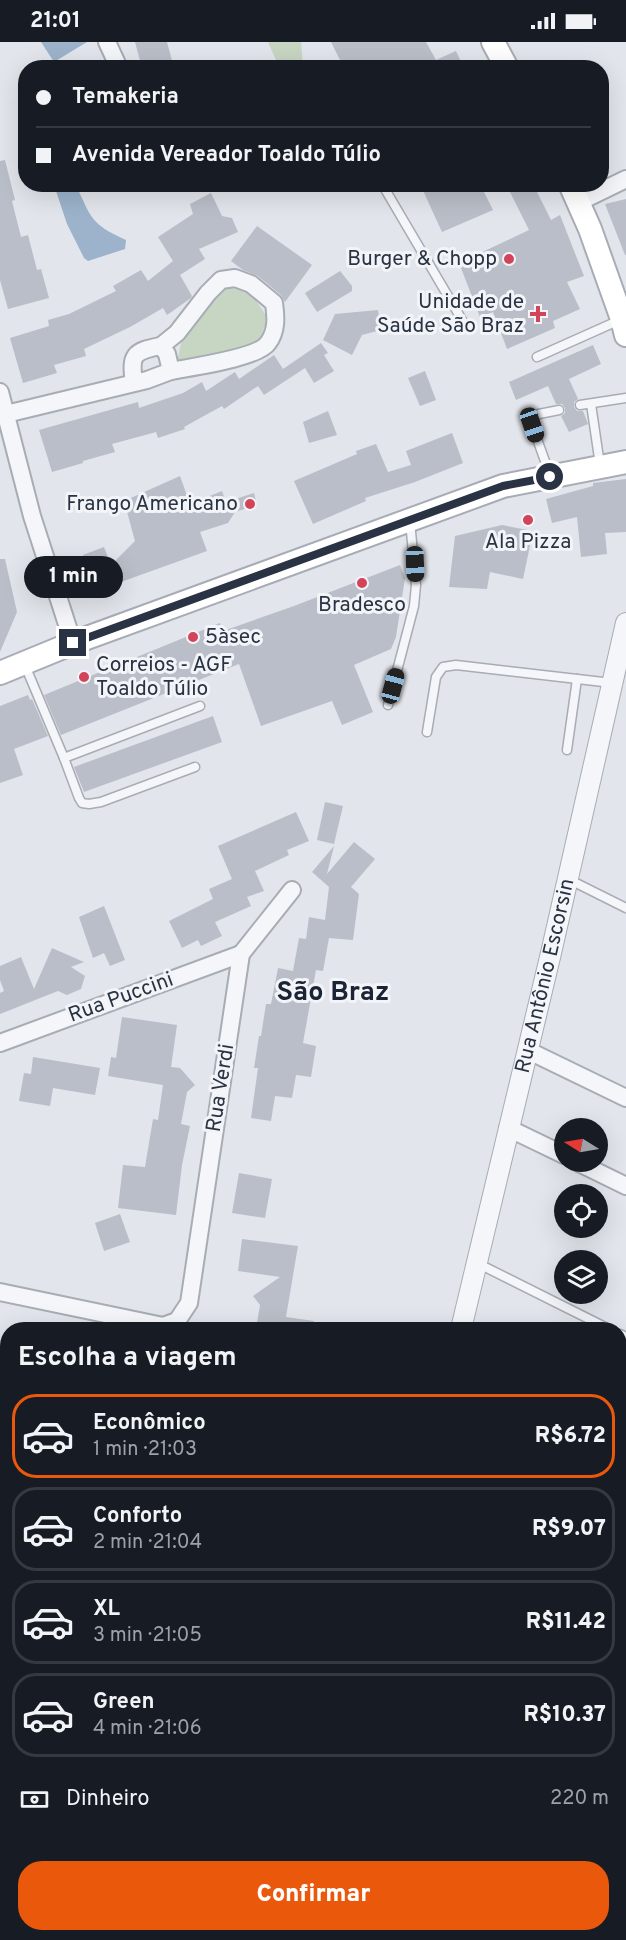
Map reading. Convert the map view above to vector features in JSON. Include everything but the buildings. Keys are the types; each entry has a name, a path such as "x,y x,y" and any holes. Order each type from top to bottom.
{"main road":[{"path":"494,42 503,60"},
{"path":"574,193 590,229 624,327"},
{"path":"0,673 73,643 503,486 626,462"}],"street":[{"path":"107,42 115,60"},
{"path":"609,184 626,179"},
{"path":"6,414 147,380 171,371 253,354 268,344 277,324 274,303 251,284 235,278 221,280 177,333 161,346 140,350 132,366 134,383"},
{"path":"161,346 167,354 171,371"},
{"path":"0,392 32,516 73,643"},
{"name":"Rua Antônio Escorsin","path":"463,1322 626,623"},
{"path":"241,954 292,890"},
{"name":"Rua Puccini","path":"0,1043 241,954"},
{"name":"Rua Verdi","path":"174,1322 189,1303 241,954"},
{"path":"527,1050 626,1098"},
{"path":"508,1128 554,1150"},
{"path":"597,1172 626,1186"},
{"name":"Rua Verdi","path":"0,1292 145,1322"}],"lane":[{"path":"387,192 465,325"},
{"path":"537,357 624,327"},
{"path":"580,405 626,398"},
{"path":"591,404 600,467"},
{"path":"550,477 532,425 534,417 539,414 559,410"},
{"path":"388,705 414,606 416,585 410,520"},
{"path":"23,663 82,803 101,802 195,767"},
{"path":"427,732 436,677 443,667 456,665 612,683"},
{"path":"567,750 578,679"},
{"path":"64,758 200,706"},
{"path":"568,879 626,908"},
{"path":"476,1263 595,1322"}],"green space":[{"path":"268,42 301,42 302,60 276,60"},
{"path":"247,288 268,318 255,351 176,367 181,343 215,289"}],"water":[{"path":"41,42 87,42 57,60 53,60"},
{"path":"56,192 79,192 98,224 126,240 125,249 88,261 84,258 67,224"}],"place":[{"name":"Burger & Chopp","path":"509,259"},
{"name":"Unidade de Saúde São Braz","path":"538,314"},
{"name":"Frango Americano","path":"250,504"},
{"name":"Ala Pizza","path":"528,520"},
{"name":"Bradesco","path":"362,583"},
{"name":"5àsec","path":"193,637"},
{"name":"Correios - AGF Toaldo Túlio","path":"84,677"}],"district":[{"name":"São Braz","path":"333,993"}],"route":[{"path":"73,643 503,486 550,477"}]}
